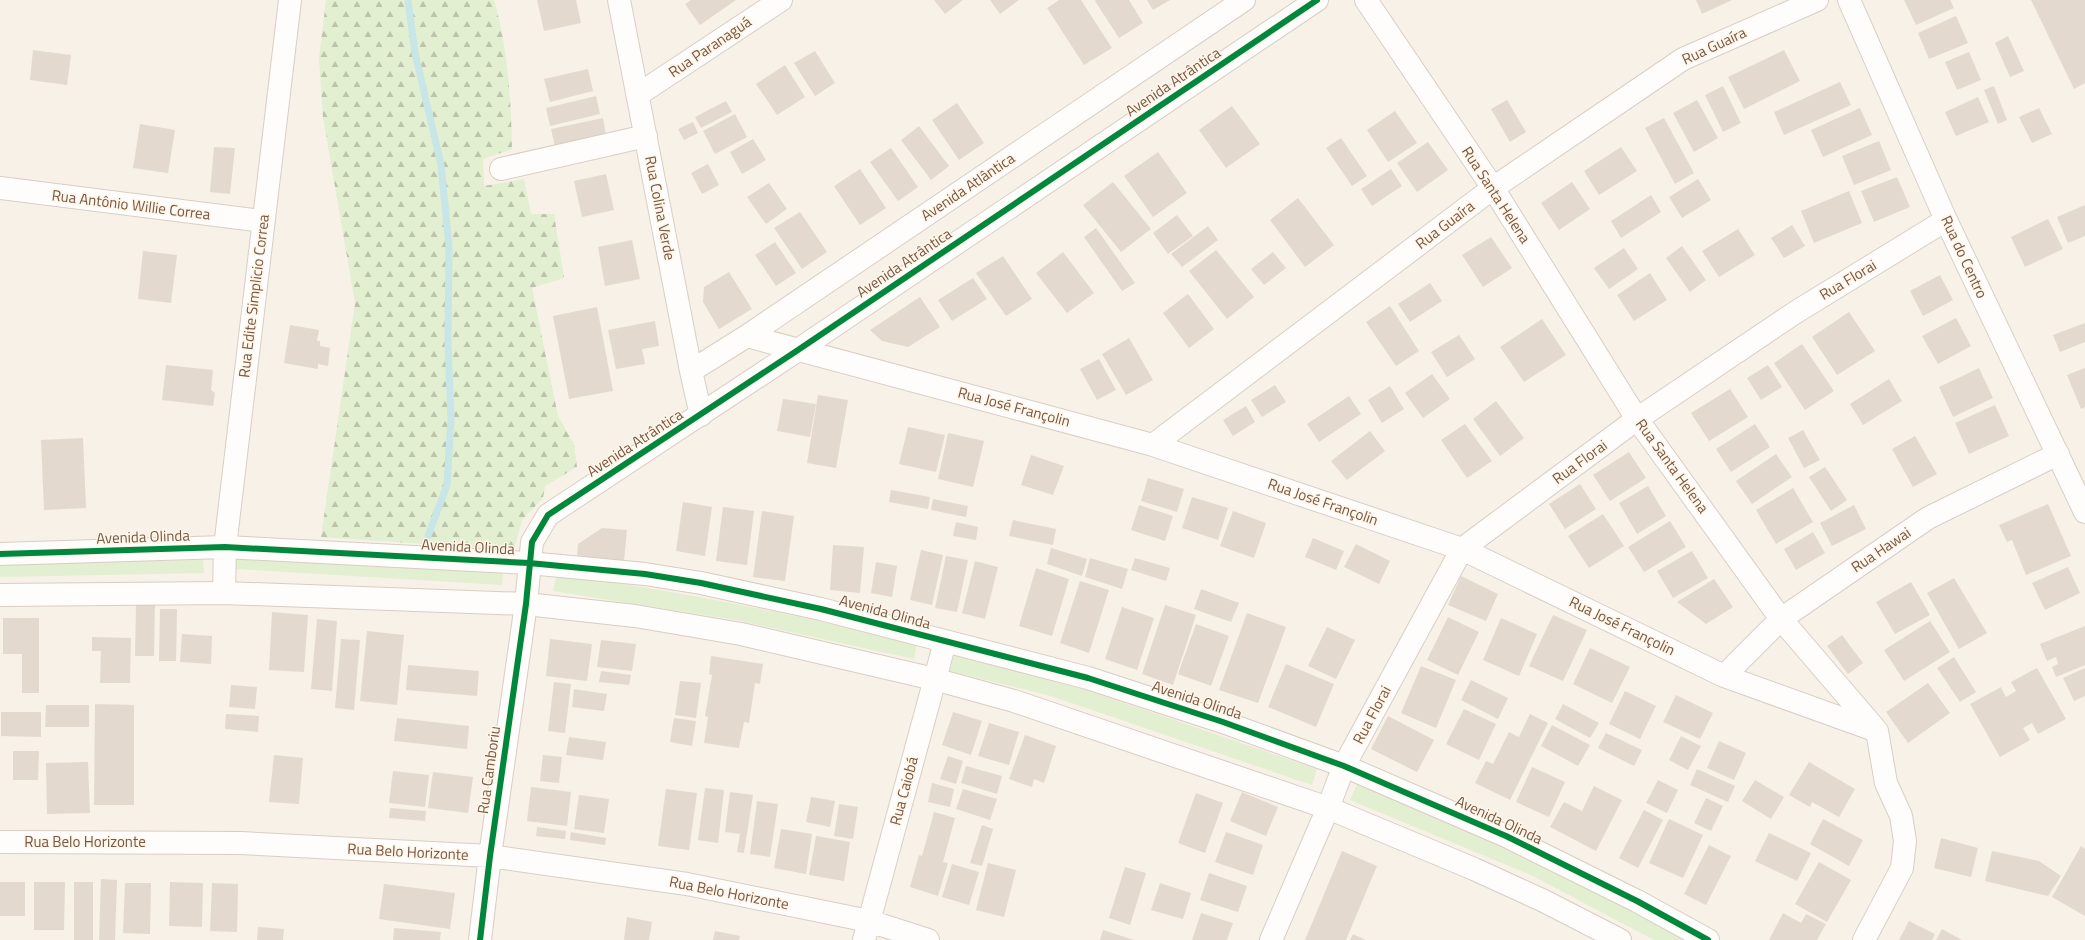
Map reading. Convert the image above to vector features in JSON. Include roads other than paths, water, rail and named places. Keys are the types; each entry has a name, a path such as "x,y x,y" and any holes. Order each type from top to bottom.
{"street":[{"name":"Rua Edite Simplicio Correa","path":"224,593 224,547 262,221 290,0"},
{"name":"Rua Colina Verde","path":"620,0 691,371 701,415"},
{"name":"Rua Paranaguá","path":"639,94 781,0"},
{"name":"Avenida Atlântica","path":"691,371 747,336 1244,0"},
{"name":"Avenida Atrântica","path":"526,604 532,542 548,515 701,415 1317,0"},
{"name":"Rua Santa Helena","path":"1366,0 1493,188 1637,419 1781,619 1877,731"},
{"name":"Rua Guaíra","path":"1153,444 1493,188 1683,59 1817,0"},
{"name":"Rua do Centro","path":"1849,0 1946,220 2085,512"},
{"path":"501,169 646,136"},
{"name":"Rua Antônio Willie Correa","path":"0,188 262,221"},
{"name":"Rua Florai","path":"1271,940 1328,808 1344,766 1462,549 1637,419 1796,312 1946,220"},
{"name":"Rua José Françolin","path":"747,336 1153,444 1462,549 1724,676 1877,731"},
{"name":"Rua Hawai","path":"1724,676 1781,619 1928,518 2058,454"},
{"name":"Avenida Olinda","path":"0,554 224,547 529,563 645,574 701,583 821,609 945,642 1028,661 1088,678 1223,722 1344,766 1512,839 1637,901 1708,940"},
{"path":"0,595 224,593 526,604 635,616 741,634 934,679 1014,701 1328,808 1544,901 1620,940"},
{"name":"Rua Camboriu","path":"480,940 490,856 526,604"},
{"name":"Rua Caiobá","path":"867,931 945,642"},
{"path":"1864,940 1902,868 1905,841 1901,816 1886,783 1877,731"},
{"name":"Rua Belo Horizonte","path":"0,842 241,843 490,856 687,884 867,931 928,940"}],"waterway":[{"path":"408,0 415,53 441,165 449,246 448,343 451,420 447,485 428,536"}]}
